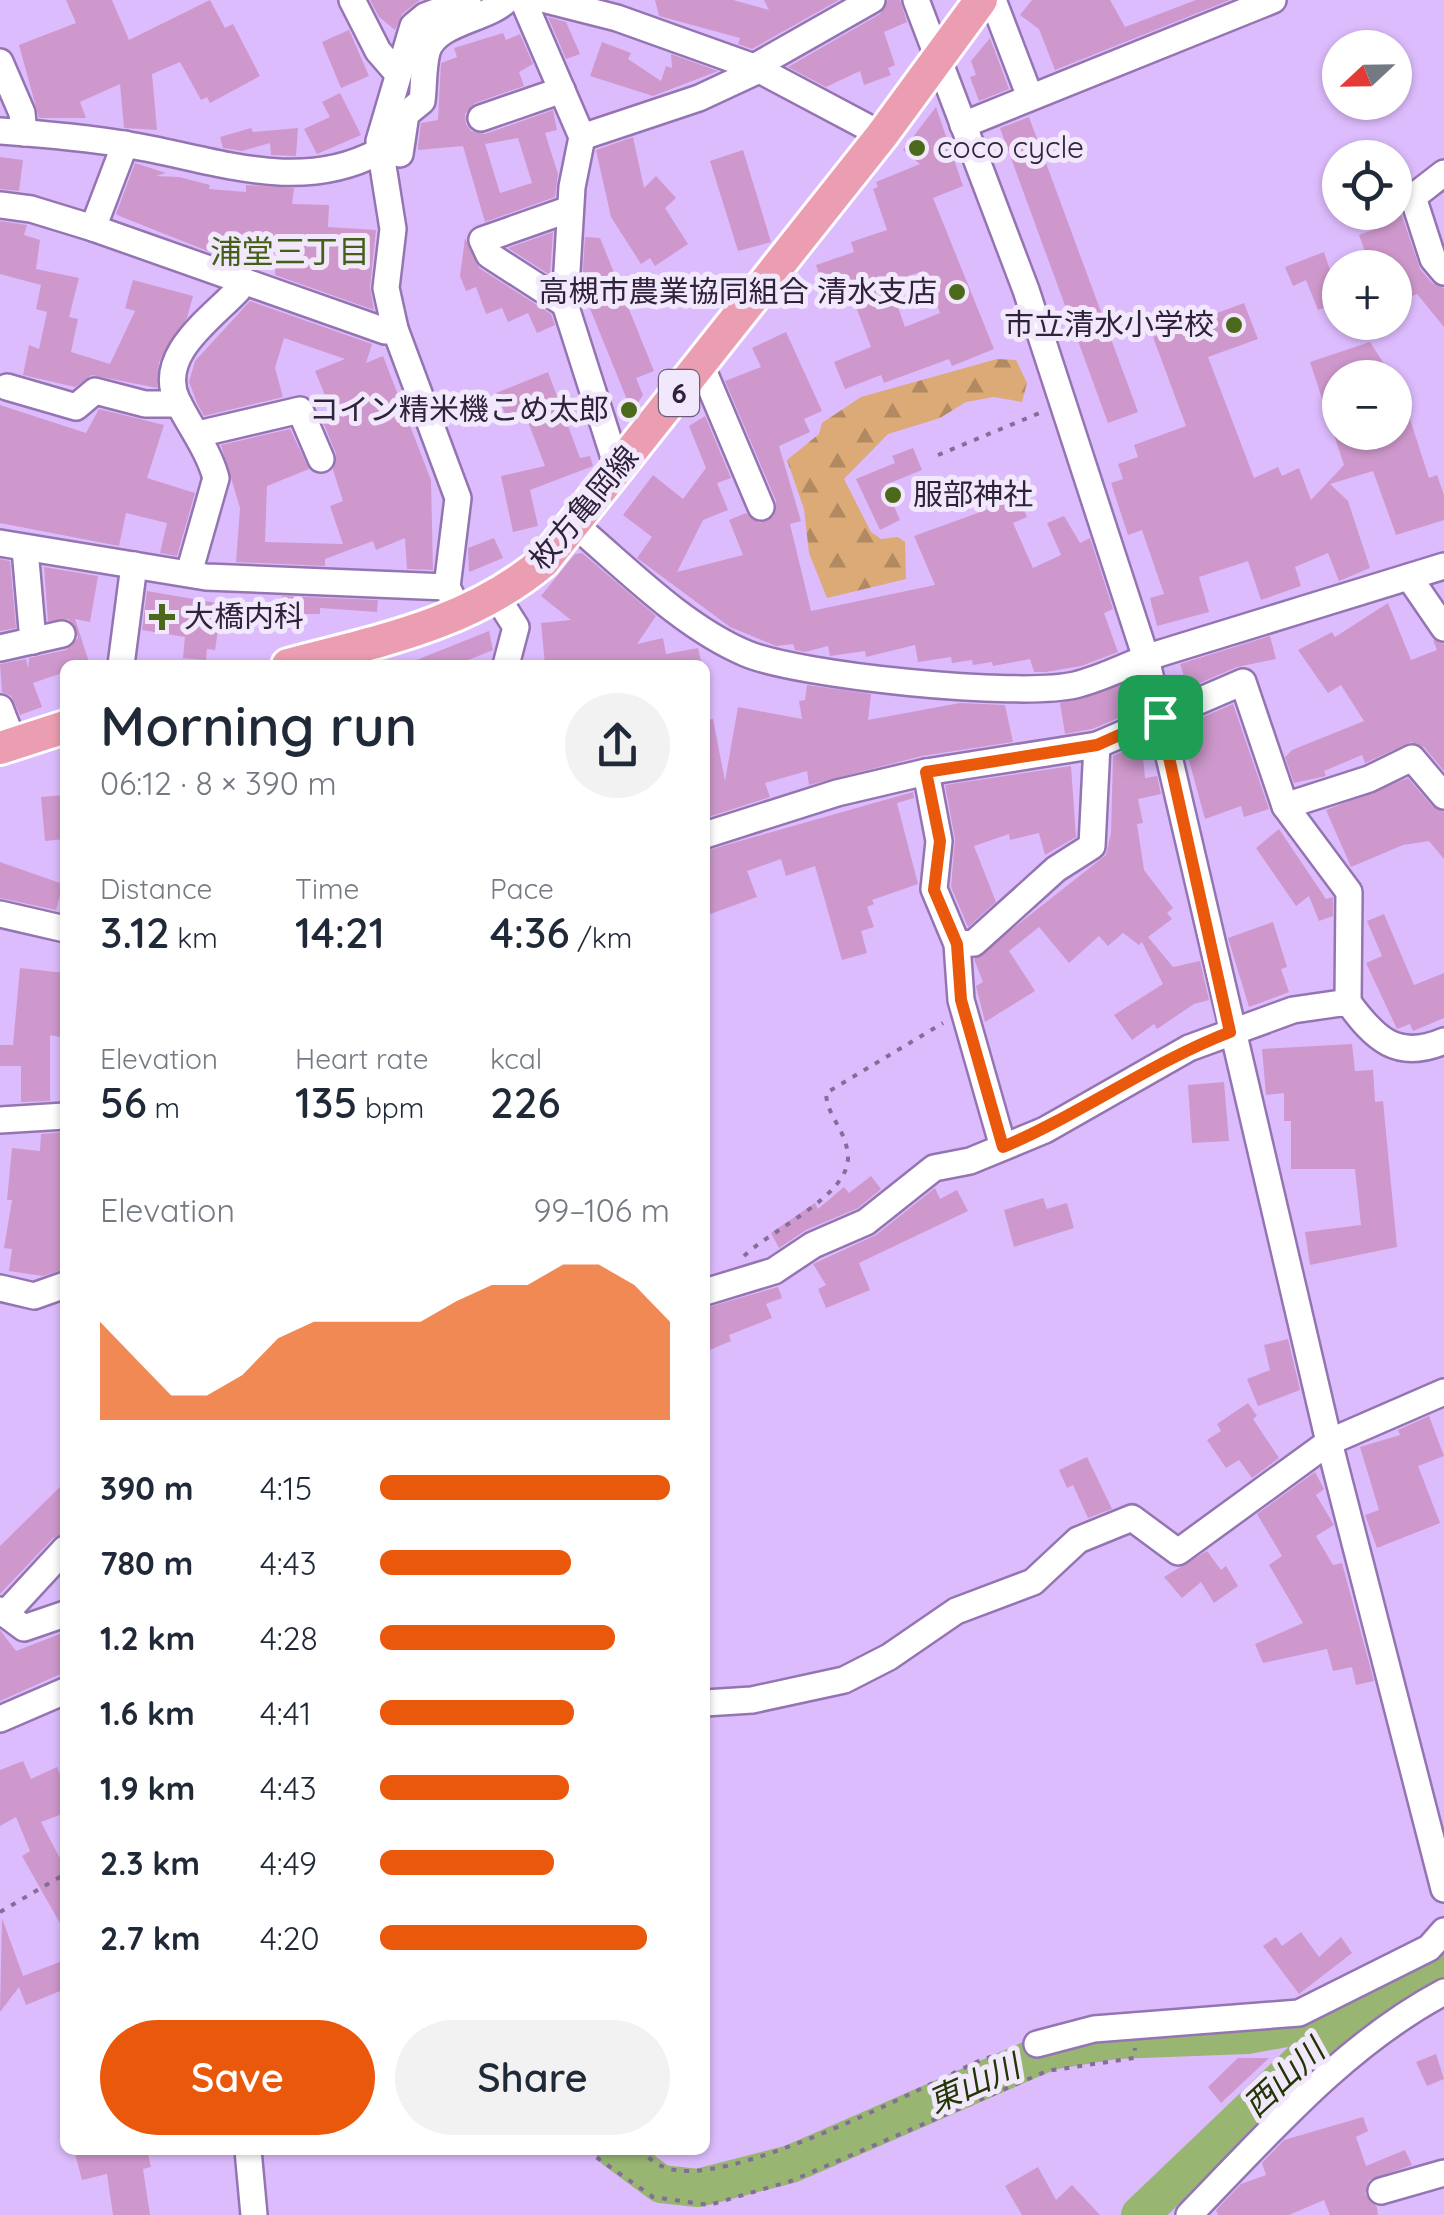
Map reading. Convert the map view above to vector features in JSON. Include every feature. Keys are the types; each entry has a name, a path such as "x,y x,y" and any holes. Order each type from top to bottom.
{"main road":[{"name":"枚方亀岡線","path":"301,660 454,601 497,597 543,562 882,135 981,0"},
{"path":"7,746 60,730"}],"street":[{"path":"352,0 378,51 398,74"},
{"path":"33,641 13,546 189,573 454,601 458,498 395,329 386,288 393,229 389,153 381,124 413,26 425,16 468,0"},
{"path":"0,62 22,112 12,132 124,144 240,169 301,173 350,166 389,153 406,114 422,101 427,50 434,39 486,15 507,0"},
{"path":"523,0 582,136 570,209 564,304 618,470"},
{"path":"546,0 617,18 756,68 882,135"},
{"path":"582,136 699,98 872,0"},
{"path":"916,0 1026,290 1146,658 1230,1032 1329,1442 1444,1889"},
{"path":"994,0 1030,97"},
{"path":"963,125 1273,0"},
{"path":"481,118 562,90"},
{"path":"93,228 124,144"},
{"path":"1444,173 1413,197 1433,258 1444,272"},
{"path":"0,205 31,209 93,228 384,330 395,329"},
{"path":"564,304 489,256 482,240 570,209"},
{"path":"189,573 216,478 198,434 174,392 178,354 238,290 242,280"},
{"path":"701,365 714,387 761,507"},
{"path":"7,387 63,406 76,406 96,391 145,404 179,404"},
{"path":"198,434 300,410 321,459"},
{"path":"575,525 702,626 743,652 782,665 858,676 1050,689 1078,684 1146,658 1444,566"},
{"path":"122,660 134,565"},
{"path":"1408,577 1444,628"},
{"path":"497,597 516,626 507,660"},
{"path":"0,648 62,634"},
{"path":"710,834 768,812 926,772 1097,745 1243,682 1285,806 1349,892 1348,1002 1381,1042 1403,1051 1444,1041"},
{"path":"0,708 7,746"},
{"path":"957,944 974,943 1056,869 1092,846 1097,745"},
{"path":"1285,806 1369,779 1412,758 1444,796"},
{"path":"926,772 940,841 934,890 957,944 965,1012 1003,1147"},
{"path":"0,914 60,929"},
{"path":"710,1291 734,1287 774,1270 813,1246 866,1222 934,1168 1045,1130 1145,1070 1230,1032 1293,1010 1348,1002"},
{"path":"0,1120 60,1116"},
{"path":"0,1288 34,1296 60,1287"},
{"path":"710,1703 752,1700 844,1680 889,1657 956,1611 1033,1582 1078,1540 1132,1518 1178,1552 1329,1442 1444,1392"},
{"path":"60,1553 2,1612 24,1628 60,1616"},
{"path":"0,1719 60,1693"},
{"path":"1037,2044 1094,2029 1300,2013 1429,1948 1444,1931"},
{"path":"1189,2215 1304,2095 1385,2030 1444,1992"},
{"path":"230,2215 240,2202 253,2205 248,2155"},
{"path":"1380,2192 1444,2173"}],"path":[{"path":"938,455 1051,408"},
{"path":"710,1288 759,1241 838,1187 848,1162 844,1130 827,1108 826,1094 864,1067 965,1012"},
{"path":"0,1912 60,1877"},
{"path":"645,2155 666,2169 707,2171 758,2157 984,2059 1037,2044"},
{"path":"593,2155 654,2197 709,2205 791,2181 1047,2071 1134,2058"}],"green space":[{"path":"997,359 1016,360 1027,383 1022,402 994,397 966,402 940,418 888,434 844,479 871,532 881,539 898,537 905,542 906,579 827,598 809,553 804,509 787,460 819,434 822,423 861,397"}],"building":[{"path":"66,0 112,0 129,40 210,0 225,28 233,24 260,76 210,103 207,97 201,100 180,62 152,74 157,130 124,128 120,84 80,102 86,118 39,118 19,45 76,23"},
{"path":"370,0 420,0 402,14 395,30 379,17"},
{"path":"655,0 733,0 769,10 764,0 839,0 752,49 738,44 740,38 659,16"},
{"path":"888,0 900,0 907,22 884,32 895,65 888,68 891,75 864,85 860,71 826,87 788,67 880,14"},
{"path":"1032,0 1110,0 1125,27 1196,0 1230,0 1055,70 1039,29 1020,15"},
{"path":"548,17 566,22 580,54 566,59"},
{"path":"349,30 369,76 341,88 322,42"},
{"path":"503,33 506,40 520,34 533,64 519,72 524,86 475,103 465,114 466,124 471,131 485,134 553,110 557,130 545,133 558,174 555,197 485,222 463,146 418,150 421,123 438,120 441,63 457,57 454,48","holes":["518,138 532,183 500,193 485,144"]},
{"path":"990,38 1009,89 979,101 970,77 976,75 971,61"},
{"path":"602,42 631,53 628,59 661,81 666,66 672,68 671,54 718,71 653,96 590,76"},
{"path":"340,93 361,135 317,154 304,129 330,117 322,102"},
{"path":"936,107 963,186 933,198 994,349 952,366 949,359 884,383 881,375 845,389 834,362 871,347 850,291 828,299 816,265 854,252 851,242 887,230 873,189 878,187 876,182 920,164 903,150","holes":["924,271 940,313 905,327 889,282"]},
{"path":"1029,117 1138,412 1108,423 1000,128"},
{"path":"251,128 253,132 298,128 296,156 271,155 270,143 242,151 223,148 220,137"},
{"path":"633,137 644,188 656,176 676,198 665,208 688,244 655,266 650,258 641,264 611,217 596,150"},
{"path":"743,150 771,242 738,251 710,161"},
{"path":"0,157 23,160 19,191 0,189"},
{"path":"135,163 166,173 156,176 179,177 210,185 209,189 246,192 246,185 294,188 292,204 329,205 328,227 376,230 370,287 374,310 275,275 276,253 234,249 233,258 220,256 116,214"},
{"path":"0,221 27,225 24,235 40,240 36,269 79,278 69,317 78,319 71,352 110,364 135,311 125,308 133,280 193,296 187,318 159,362 157,388 92,375 75,387 23,375 29,345 39,349 47,312 36,309 41,285 0,274"},
{"path":"1373,230 1407,230 1420,269 1432,283 1444,288 1444,327 1417,294 1412,296 1412,250 1364,250 1359,235"},
{"path":"553,232 550,275 508,248"},
{"path":"585,237 600,238 654,371 636,378 643,395 632,412 587,301 581,301"},
{"path":"465,238 479,268 551,314 555,325 537,333 528,313 508,322 502,308 486,314 476,287 466,291 460,276"},
{"path":"1322,253 1322,308 1318,310 1306,280 1293,286 1285,267"},
{"path":"250,301 372,344 366,363 383,356 431,480 433,570 407,569 405,538 376,550 373,541 325,559 325,566 236,562 240,508 221,445 290,429 309,469 267,486 265,542 343,544 330,506 343,501 333,470 336,454 321,417 332,412 315,371 345,359 284,338 275,368 283,397 204,416 197,403 189,382 195,361"},
{"path":"1244,303 1258,339 1208,357 1254,478 1278,467 1282,476 1299,468 1311,500 1344,465 1339,450 1412,450 1412,425 1429,478 1437,475 1444,495 1444,520 1396,535 1373,471 1330,484 1348,501 1370,568 1339,581 1328,553 1295,567 1301,586 1261,600 1248,561 1199,577 1209,612 1157,626 1150,598 1164,594 1142,530 1128,535 1111,483 1123,479 1118,464 1138,457 1134,445 1186,426 1153,337"},
{"path":"786,332 822,411 804,419 810,432 779,446 801,521 790,524 811,611 935,585 914,536 1019,498 1027,517 1013,523 1033,568 1061,555 1047,523 1064,516 1080,543 1090,538 1113,609 1104,613 1118,652 1081,666 1034,672 1030,659 993,666 992,662 973,665 972,660 952,663 951,657 918,662 915,645 866,657 865,651 830,656 828,646 805,652 795,650 793,644 776,646 730,627 637,558 652,537 623,515 653,475 683,499 706,468 689,426 705,416 731,478 717,483 728,510 703,520 677,572 743,555 729,520 746,513 760,523 774,516 776,501 725,381 761,367 752,348"},
{"path":"1370,342 1382,360 1322,360 1322,398 1310,362"},
{"path":"548,372 580,458 590,456 593,466 530,490 538,526 513,532 501,476 545,466 523,409 506,416 496,393"},
{"path":"0,405 86,433 99,409 164,425 147,478 195,493 177,556 160,553 167,523 126,513 119,546 0,523"},
{"path":"913,448 922,470 885,485 900,520 880,530 856,479 895,463 892,456"},
{"path":"494,538 503,558 469,572 468,548"},
{"path":"582,553 656,616 637,644 663,638 666,654 698,648 701,660 545,660 541,623 571,620 541,596 575,554"},
{"path":"0,559 10,561 16,628 0,631"},
{"path":"44,567 98,576 90,622 75,619 88,660 60,660 60,674 33,683 42,707 20,715 11,696 2,692 0,664 26,659 28,669 29,658 66,650 78,638 68,619 48,621"},
{"path":"147,591 222,604 215,650 207,649 206,660 183,658 185,637 142,630"},
{"path":"282,596 378,600 377,612 320,608 320,614 281,614"},
{"path":"1388,603 1411,660 1437,650 1433,640 1444,644 1444,771 1424,747 1411,742 1365,763 1362,755 1324,771 1326,776 1294,783 1285,757 1292,750 1364,721 1341,685 1328,693 1298,650 1332,632 1335,637"},
{"path":"489,631 493,650 468,660 416,660"},
{"path":"1270,636 1276,659 1237,667 1188,688 1180,664"},
{"path":"1133,681 1140,709 1092,729 1065,734 1060,703"},
{"path":"807,685 871,694 868,720 960,703 1005,705 1013,742 922,756 809,785 807,771 765,783 770,797 710,816 710,719 713,719 725,781 738,707 802,719 799,701 805,700"},
{"path":"1233,704 1269,809 1244,817 1241,806 1205,819 1180,727"},
{"path":"1149,740 1150,746 1142,748 1145,778 1157,776 1161,794 1138,799 1143,823 1137,824 1144,870 1173,908 1167,913 1172,919 1148,937 1173,967 1200,961 1209,1000 1194,1004 1157,1029 1154,1024 1132,1040 1114,1015 1163,984 1142,942 1139,945 1123,933 1108,946 1099,936 1069,963 1039,927 1009,951 1035,991 985,1022 976,986 983,982 974,959 1106,855 1111,833 1113,756"},
{"path":"1071,766 1076,837 1045,855 1039,833 1010,840 1009,834 974,846 996,902 968,927 951,887 955,839 945,785"},
{"path":"1408,778 1432,806 1444,812 1444,859 1429,841 1403,845 1351,867 1326,810"},
{"path":"913,792 914,798 897,803 918,884 872,900 874,904 867,907 874,927 861,931 867,953 842,960 815,866 786,876 781,859 747,871 757,897 710,914 710,850"},
{"path":"60,795 60,840 45,841 41,797"},
{"path":"1279,829 1326,899 1333,897 1333,916 1319,921 1309,896 1296,906 1256,848"},
{"path":"0,862 60,883 56,910 0,898"},
{"path":"1384,914 1414,985 1444,973 1444,1018 1413,1031 1410,1024 1397,1029 1366,963 1382,956 1367,921"},
{"path":"1273,922 1287,967 1281,969 1289,992 1249,1007 1228,938"},
{"path":"20,968 60,972 60,1037 50,1035 50,1101 21,1102 21,1066 0,1066 0,1045 13,1045"},
{"path":"1352,1044 1355,1071 1373,1070 1375,1102 1383,1101 1397,1247 1310,1265 1305,1232 1361,1225 1355,1169 1291,1169 1291,1121 1284,1121 1284,1093 1266,1095 1262,1049"},
{"path":"1224,1082 1229,1141 1192,1143 1188,1085"},
{"path":"60,1132 60,1271 43,1276 9,1271 12,1249 4,1248 12,1200 7,1200 12,1148 40,1151 41,1134"},
{"path":"871,1176 881,1189 858,1208 806,1230 779,1248 771,1233 815,1203 818,1209 844,1187 849,1193"},
{"path":"935,1188 940,1199 957,1190 968,1211 859,1263 870,1290 826,1308 818,1289 826,1285 813,1264 876,1235"},
{"path":"1043,1198 1047,1209 1067,1203 1074,1228 1014,1247 1004,1210"},
{"path":"778,1287 782,1298 766,1304 772,1318 729,1335 731,1341 710,1350 710,1307"},
{"path":"1288,1339 1300,1390 1258,1406 1247,1379 1270,1370 1264,1345"},
{"path":"1248,1403 1257,1416 1253,1419 1279,1458 1252,1478 1239,1460 1226,1468 1207,1440 1221,1431 1217,1424"},
{"path":"1429,1416 1444,1456 1418,1466 1440,1523 1377,1548 1365,1515 1379,1510 1360,1447 1400,1435 1398,1430"},
{"path":"1087,1457 1112,1509 1088,1518 1073,1485 1067,1488 1059,1470"},
{"path":"1315,1472 1324,1489 1316,1495 1334,1525 1316,1536 1333,1565 1342,1563 1374,1681 1356,1685 1352,1667 1333,1671 1327,1649 1263,1663 1255,1644 1303,1623 1269,1565 1282,1556 1257,1514"},
{"path":"60,1487 60,1535 0,1594 0,1546"},
{"path":"1207,1551 1221,1570 1226,1566 1238,1586 1214,1603 1201,1582 1182,1598 1164,1577"},
{"path":"0,1630 16,1651 60,1634 60,1674 0,1701"},
{"path":"23,1761 31,1779 57,1767 60,1774 60,1815 41,1822 60,1858 60,1923 22,1856 30,1851 16,1817 0,1826 0,1770"},
{"path":"2,1918 23,1976 60,1962 60,1991 26,2005 19,1987 0,2012"},
{"path":"1301,1932 1319,1957 1341,1937 1352,1953 1299,1994 1263,1946 1276,1937 1282,1946"},
{"path":"1436,2054 1444,2079 1427,2086 1416,2062"},
{"path":"1238,2058 1269,2058 1221,2103 1208,2087"},
{"path":"1363,2117 1368,2131 1356,2137 1366,2166 1405,2150 1412,2165 1369,2180 1365,2194 1377,2207 1378,2215 1330,2215 1324,2200 1289,2215 1218,2215 1216,2210 1241,2184 1266,2175 1262,2163 1284,2140"},
{"path":"75,2155 148,2155 151,2167 143,2169 150,2215 113,2215 107,2174 82,2180"},
{"path":"1038,2167 1056,2200 1072,2185 1100,2215 1022,2215 1005,2186"}],"waterway":[{"name":"西山川","path":"1140,2215 1353,2016 1444,1962"},
{"name":"東山川","path":"622,2155 661,2184 698,2188 791,2164 1050,2051 1115,2040 1247,2035 1353,2016"}],"place":[{"name":"coco cycle","path":"917,148"},
{"name":"高槻市農業協同組合 清水支店","path":"957,292"},
{"name":"市立清水小学校","path":"1234,325"},
{"name":"コイン精米機こめ太郎","path":"629,410"},
{"name":"服部神社","path":"893,495"},
{"name":"大橋内科","path":"162,617"}],"district":[{"name":"浦堂三丁目","path":"290,252"}],"route":[{"path":"1160,717 1230,1032 1130,1077 1045,1130 1003,1147 961,1000 957,944 934,890 940,841 926,772 1097,745 1160,717"}]}
